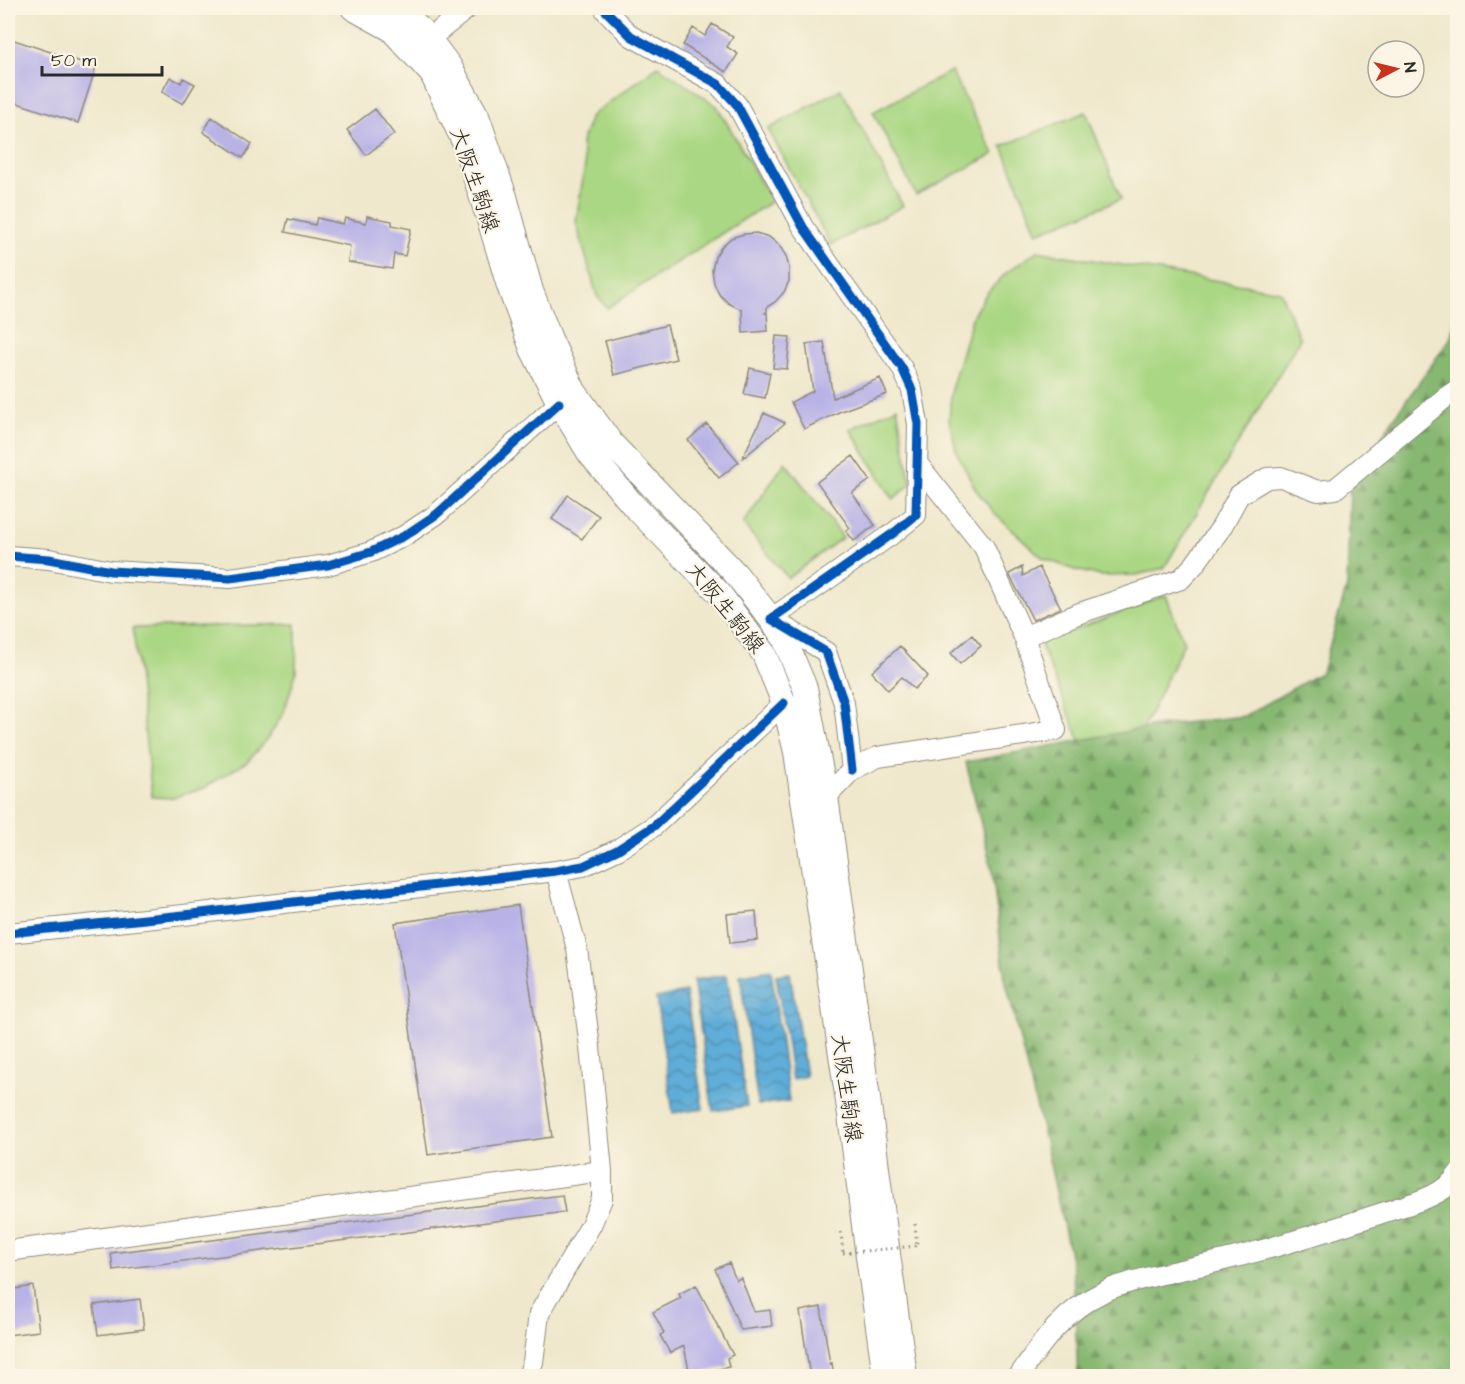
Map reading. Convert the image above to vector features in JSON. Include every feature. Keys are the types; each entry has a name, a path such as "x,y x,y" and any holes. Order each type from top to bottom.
{"main road":[{"name":"大阪生駒線","path":"353,8 391,28 432,74 464,142 509,286 532,349 558,403 590,454 633,505 718,592 764,654 784,703 796,752 850,1115 885,1377"},
{"name":"大阪生駒線","path":"397,8 405,12 450,67 477,116 505,198 531,291 574,391 610,443 735,573 771,619 784,638 805,688 826,797 905,1377"}],"street":[{"path":"429,39 468,8"},
{"path":"604,8 631,36 718,84 737,105 803,227 902,369 912,390 918,424 916,515 771,619 826,652 844,703 852,770"},
{"path":"1024,637 1077,614 1181,579 1196,564 1221,528 1239,495 1267,477 1281,477 1318,491 1335,489 1458,389"},
{"path":"8,556 49,559 111,571 230,578 328,565 371,552 404,536 437,514 558,403"},
{"path":"826,797 852,770 878,757 1056,730 1024,637 984,547 917,464"},
{"path":"8,933 184,915 583,866 617,850 654,826 784,703"},
{"path":"528,1377 539,1314 591,1225 602,1199 602,1172 590,1047 577,949 556,871"},
{"path":"8,1251 602,1172"},
{"path":"1019,1377 1036,1350 1060,1322 1078,1307 1106,1290 1155,1275 1217,1262 1311,1236 1425,1198 1445,1188 1455,1180 1458,1174"}],"path":[{"path":"841,1232 843,1253 917,1246 915,1224"}],"green space":[{"path":"658,66 717,106 772,201 607,308 597,296 576,222 585,165 581,143 591,116"},
{"path":"951,71 994,154 916,195 873,112"},
{"path":"841,89 903,206 831,245 768,129"},
{"path":"1086,112 1121,199 1037,233 1002,146"},
{"path":"1037,251 1280,291 1300,339 1164,568 1136,575 1101,576 1072,569 1043,558 996,515 976,490 957,453 949,420 952,386 973,315 986,294 1006,273"},
{"path":"1457,314 1457,1376 1078,1376 1073,1269 1045,1141 1005,979 992,870 966,762 1156,726 1245,716 1322,672 1347,586 1350,489 1391,422 1450,339"},
{"path":"897,407 911,484 893,499 850,429"},
{"path":"785,462 843,537 788,578 743,524"},
{"path":"1166,595 1184,643 1133,749 1090,765 1040,643"},
{"path":"296,624 296,673 284,712 268,738 248,761 202,789 172,798 152,797 133,628"}],"water":[{"path":"771,970 789,1101 758,1105 740,975"},
{"path":"790,973 806,1076 792,1079 776,975"},
{"path":"727,975 747,1106 713,1111 693,980"},
{"path":"686,992 703,1109 673,1113 656,998"}],"building":[{"path":"712,24 733,37 727,47 738,54 726,72 683,45 693,28 705,36"},
{"path":"8,38 96,67 78,123 8,100"},
{"path":"170,77 181,83 183,78 195,84 183,104 162,92"},
{"path":"375,109 394,134 366,155 347,130"},
{"path":"212,117 252,144 243,158 203,132"},
{"path":"367,216 392,221 392,225 411,229 405,256 394,254 392,269 348,262 350,246 285,232 288,219 315,225 317,218 343,224 345,218 366,223"},
{"path":"756,233 769,237 779,245 786,256 789,281 784,292 767,307 765,313 767,313 768,331 743,333 742,310 728,303 719,294 712,270 715,257 731,238"},
{"path":"667,325 676,359 614,375 605,341"},
{"path":"776,336 790,337 787,369 773,368"},
{"path":"824,342 833,398 880,378 887,394 841,411 804,429 791,402 813,391 806,344"},
{"path":"750,368 770,373 765,398 744,394"},
{"path":"764,413 785,423 742,459"},
{"path":"707,424 739,462 719,478 688,440"},
{"path":"853,456 870,480 852,493 875,525 854,541 846,531 850,528 817,482"},
{"path":"568,495 599,516 582,539 552,519"},
{"path":"1022,567 1023,576 1039,567 1061,608 1033,620 1009,574"},
{"path":"972,635 981,646 960,664 951,653"},
{"path":"900,646 928,676 914,689 902,677 888,690 872,672"},
{"path":"518,905 552,1137 428,1155 395,923"},
{"path":"756,911 758,940 730,943 727,914"},
{"path":"562,1195 565,1212 113,1270 111,1253"},
{"path":"729,1263 736,1280 741,1278 754,1312 770,1310 772,1326 741,1330 715,1269"},
{"path":"696,1285 733,1355 727,1358 729,1367 690,1375 684,1346 670,1353 660,1335 664,1333 653,1312 681,1298 679,1294"},
{"path":"33,1286 39,1331 8,1335 8,1290"},
{"path":"140,1299 144,1329 98,1335 94,1305"},
{"path":"821,1307 834,1377 810,1377 800,1311"}],"cycle path":[{"path":"605,8 631,36 718,84 737,105 803,227 902,368 912,390 918,424 916,515 771,619 826,652 844,703 852,770"},
{"path":"8,556 49,559 111,571 230,578 328,565 371,552 404,536 437,514 559,403"},
{"path":"8,933 184,915 583,866 617,850 654,826 784,703"}]}
